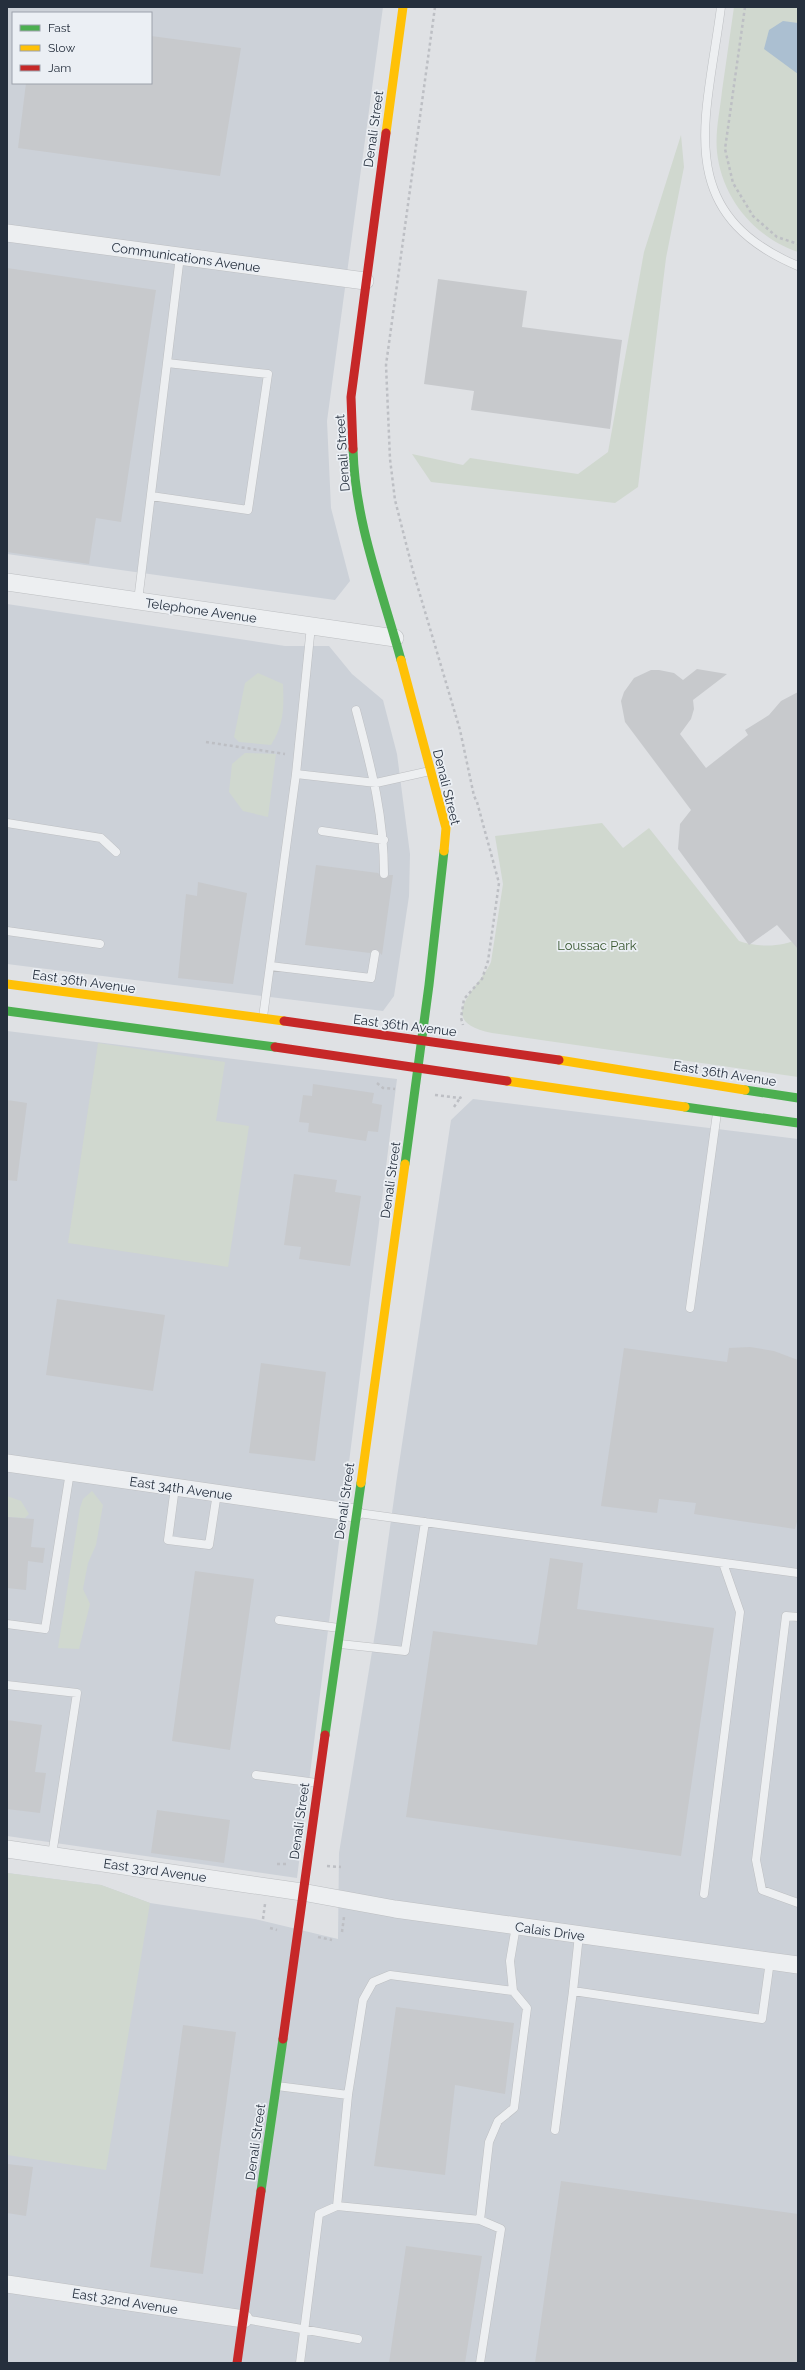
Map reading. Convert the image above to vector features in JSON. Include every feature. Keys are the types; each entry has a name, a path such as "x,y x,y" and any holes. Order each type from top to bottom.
{"street":[{"name":"Denali Street","path":"237,2363 422,1041 446,828 394,638 370,559 354,481 351,397 365,281 404,7"},
{"name":"Communications Avenue","path":"7,233 365,281"},
{"name":"Telephone Avenue","path":"7,582 394,638"},
{"name":"East 36th Avenue","path":"7,984 263,1018 798,1098"},
{"path":"7,1011 296,1050 798,1124"},
{"name":"East 34th Avenue","path":"7,1463 355,1513"},
{"name":"East 33rd Avenue","path":"7,1849 302,1892"},
{"name":"Calais Drive","path":"302,1892 395,1909 798,1965"},
{"name":"East 32nd Avenue","path":"7,2284 244,2319"}],"lane":[{"path":"721,7 704,136 705,163 712,190 733,223 761,248 798,266"},
{"path":"138,601 180,256"},
{"path":"151,496 248,510 268,374 167,363"},
{"path":"263,1018 296,774 311,626"},
{"path":"356,710 376,783 384,840 384,874"},
{"path":"296,774 376,783 430,771"},
{"path":"7,823 101,838 116,852"},
{"path":"322,831 384,840"},
{"path":"7,931 100,944"},
{"path":"270,966 371,978 375,954"},
{"path":"690,1308 717,1112"},
{"path":"7,1624 44,1629 70,1472"},
{"path":"175,1487 168,1540 209,1545 217,1493"},
{"path":"355,1513 798,1573"},
{"path":"337,1644 405,1651 425,1522"},
{"path":"704,1894 740,1612 723,1563"},
{"path":"798,1617 786,1616 756,1860 762,1890 798,1903"},
{"path":"279,1620 339,1628"},
{"path":"7,1685 77,1694 52,1855"},
{"path":"256,1775 317,1783"},
{"path":"480,2220 489,2142 498,2121 514,2108 527,2008 513,1991 510,1961 516,1926"},
{"path":"555,2130 579,1935"},
{"path":"572,1991 762,2019 770,1961"},
{"path":"337,2206 348,2095 364,2000 373,1982 390,1975 513,1991"},
{"path":"276,2086 348,2095"},
{"path":"300,2363 319,2214 337,2206 480,2220 501,2230 480,2363"},
{"path":"244,2319 358,2339"}],"path":[{"path":"435,7 386,365 390,459 395,500 413,572 460,730 474,796 477,802 499,883 488,961 482,979 464,999 460,1018 464,1026"},
{"path":"745,7 725,149 733,183 753,216 777,237 798,244"},
{"path":"206,742 298,755"},
{"path":"454,1107 460,1098"}],"shaded area":[{"path":"7,7 383,7 327,421 331,508 350,581 335,600 7,554"},
{"path":"7,604 285,646 329,646 352,674 383,700 397,754 410,854 409,896 394,996 383,1011 7,964"},
{"path":"7,1031 397,1079 297,1878 7,1836"},
{"path":"473,1099 798,1139 798,2363 7,2363 7,1873 101,1885 150,1903 255,1919 338,1939 339,1853 377,1621 396,1484 451,1120"}],"green space":[{"path":"734,7 798,7 798,252 767,237 754,226 733,200 720,169 717,152 717,129"},
{"path":"681,135 684,167 666,258 638,487 615,503 431,482 412,454 463,465 470,458 578,474 608,452 644,252"},
{"path":"258,673 283,684 281,723 271,745 239,742 234,737 245,683"},
{"path":"245,753 276,754 268,817 243,811 229,792 232,764"},
{"name":"Loussac Park","path":"602,823 623,848 649,828 739,941 769,946 785,944 798,938 798,1077 492,1033 474,1028 465,1021 462,1012 464,1003 491,962 503,884 495,836"},
{"path":"98,1043 225,1062 216,1121 249,1126 228,1267 68,1243"},
{"path":"92,1491 103,1505 96,1545 88,1563 83,1589 90,1604 79,1649 58,1648 80,1508 83,1499"},
{"path":"7,1496 21,1501 29,1514 25,1518 7,1517"},
{"path":"7,1873 101,1885 150,1903 106,2170 7,2155"}],"water":[{"path":"783,21 798,23 798,74 764,49 769,30"}],"building":[{"path":"152,36 241,48 220,176 18,148 26,84 152,84"},
{"path":"7,268 156,290 121,522 96,518 89,564 7,552"},
{"path":"438,279 527,291 522,327 622,340 610,429 471,410 474,391 424,384"},
{"path":"697,669 727,674 693,700 694,709 691,719 680,734 706,768 748,735 745,730 769,715 781,701 798,692 798,949 777,925 749,945 678,849 680,824 691,810 625,722 621,701 624,692 634,678 651,670 659,670 674,673 683,680"},
{"path":"316,865 378,873 384,879 389,875 393,875 382,955 376,949 370,953 305,945"},
{"path":"198,882 247,893 233,984 178,978 186,894 197,896"},
{"path":"313,1084 374,1093 372,1103 382,1105 378,1132 368,1131 366,1141 308,1132 309,1123 299,1122 303,1095 312,1096"},
{"path":"7,1100 27,1103 17,1181 7,1180"},
{"path":"294,1174 337,1180 335,1192 361,1196 350,1266 299,1259 301,1247 284,1245"},
{"path":"57,1299 165,1315 153,1391 46,1375"},
{"path":"750,1347 774,1351 798,1360 798,1518 795,1529 694,1514 696,1503 659,1499 657,1513 601,1506 624,1348 727,1362 729,1348"},
{"path":"261,1363 326,1372 315,1461 249,1453"},
{"path":"7,1517 34,1519 31,1547 45,1548 43,1563 28,1561 26,1590 7,1588"},
{"path":"550,1558 583,1563 577,1609 714,1628 681,1856 406,1817 433,1631 537,1645"},
{"path":"195,1571 254,1579 230,1750 172,1741"},
{"path":"7,1720 42,1725 35,1772 46,1773 40,1813 7,1809"},
{"path":"157,1810 230,1820 224,1863 151,1853"},
{"path":"396,2007 514,2023 505,2094 455,2085 445,2175 374,2166"},
{"path":"183,2025 236,2032 203,2274 150,2267"},
{"path":"7,2164 33,2167 26,2216 7,2213"},
{"path":"561,2181 798,2214 798,2363 535,2363"},
{"path":"406,2246 482,2256 465,2363 389,2363"}],"traffic: fast":[{"path":"353,449 355,476 364,530 401,660"},
{"path":"405,1164 429,985 444,851"},
{"path":"7,1011 275,1047"},
{"path":"745,1090 798,1098"},
{"path":"685,1107 798,1123"},
{"path":"325,1735 361,1483"},
{"path":"261,2191 283,2039"}],"traffic: slow":[{"path":"386,133 403,7"},
{"path":"401,660 446,828 444,851"},
{"path":"7,984 284,1021"},
{"path":"559,1060 745,1090"},
{"path":"507,1081 685,1107"},
{"path":"361,1483 405,1164"}],"traffic: jam":[{"path":"353,449 351,397 386,133"},
{"path":"284,1021 559,1060"},
{"path":"275,1047 507,1081"},
{"path":"283,2039 325,1735"},
{"path":"237,2363 261,2191"}]}
